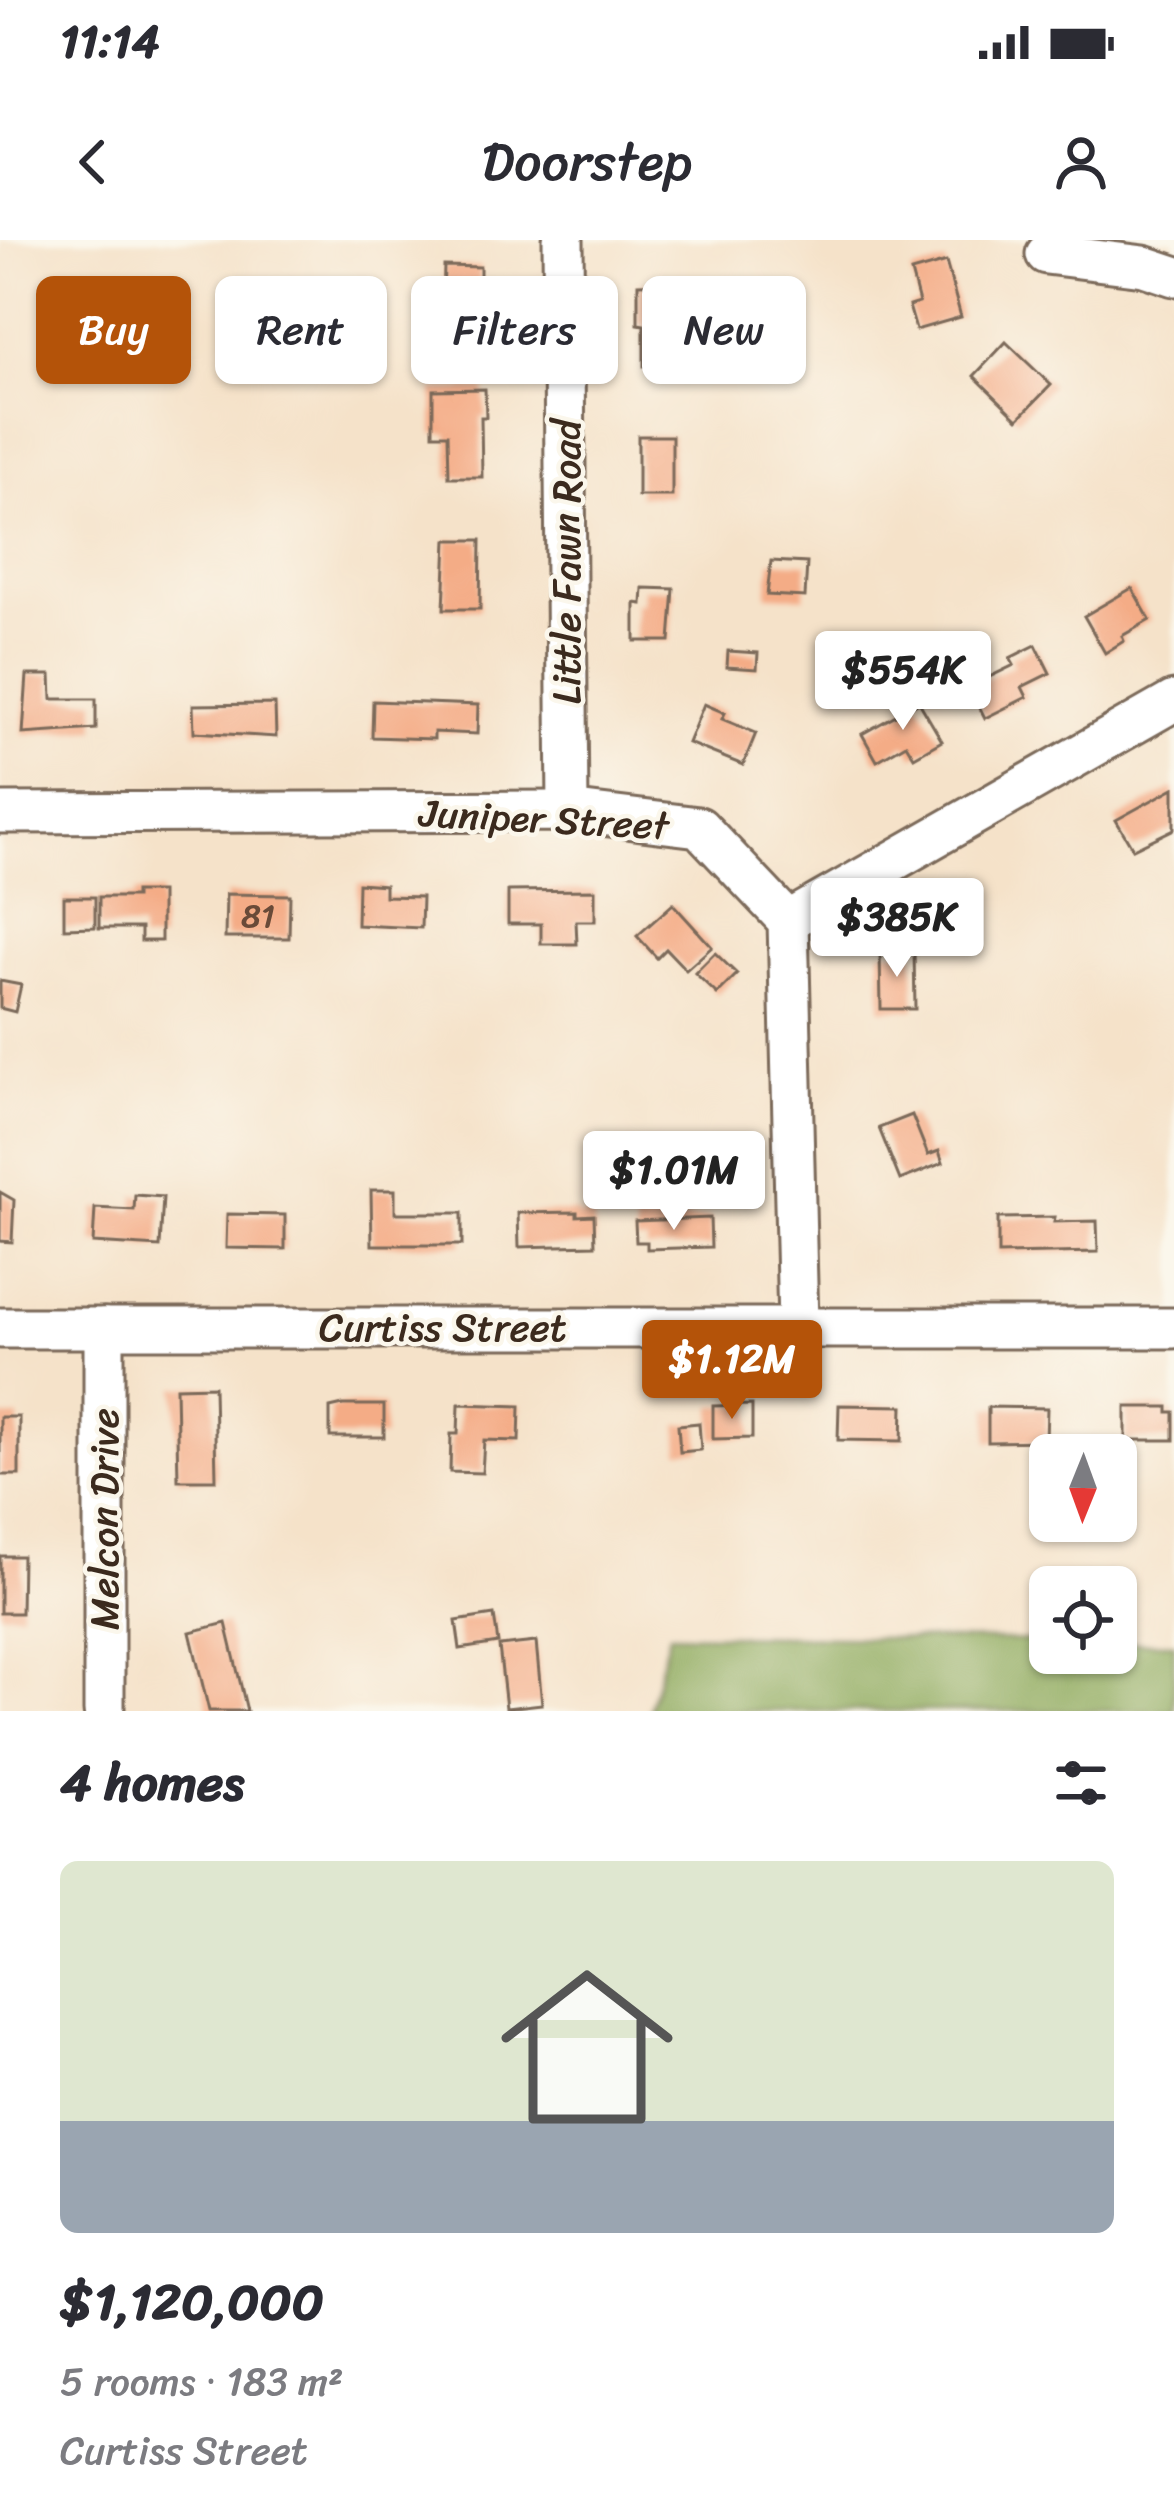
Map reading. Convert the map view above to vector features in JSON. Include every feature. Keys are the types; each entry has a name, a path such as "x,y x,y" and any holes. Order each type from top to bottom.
{"street":[{"name":"Little Fawn Road","path":"563,240 568,811"},
{"path":"1046,254 1144,266 1174,276"},
{"path":"798,1325 788,921 1174,700"},
{"name":"Juniper Street","path":"0,813 568,811 699,827 788,921"},
{"name":"Curtiss Street","path":"0,1328 1174,1328"},
{"name":"Melcon Drive","path":"104,1328 104,1711"}],"green space":[{"path":"669,1634 1029,1641 1029,1674 1137,1674 1137,1642 1174,1643 1174,1711 649,1711"}],"building":[{"path":"946,262 961,317 916,330 909,306 919,303 911,272"},
{"path":"444,266 480,267 480,276 444,276"},
{"path":"638,284 642,284 642,325 638,324"},
{"path":"1006,342 1051,385 1018,419 974,376"},
{"path":"485,389 482,477 449,477 448,434 433,434 433,390"},
{"path":"638,436 672,436 672,496 638,496"},
{"path":"447,540 481,540 480,609 444,609"},
{"path":"771,561 807,563 805,597 767,595"},
{"path":"643,588 674,589 670,641 635,641 635,603 642,604"},
{"path":"1132,588 1150,620 1122,636 1124,641 1105,653 1084,616"},
{"path":"854,638 866,658 842,674 829,653"},
{"path":"1036,645 1050,673 1022,687 1027,697 985,718 969,687 1014,665 1010,658"},
{"path":"728,651 758,653 757,669 727,667"},
{"path":"27,675 51,675 52,699 96,699 96,729 23,734"},
{"path":"373,701 478,705 477,734 434,732 434,739 372,737"},
{"path":"919,702 942,741 914,757 906,744 877,761 862,734"},
{"path":"275,704 276,737 194,732 193,705"},
{"path":"704,704 725,713 722,719 756,733 743,765 688,743"},
{"path":"1174,788 1174,829 1133,849 1116,820"},
{"path":"358,883 385,885 385,896 422,897 421,928 357,925"},
{"path":"595,890 595,921 576,921 577,944 541,944 541,924 508,924 508,891"},
{"path":"135,892 161,892 161,941 141,941 141,928 99,928 99,897 135,897"},
{"path":"226,894 290,895 289,938 225,938"},
{"path":"64,897 95,897 95,927 64,928"},
{"path":"673,904 712,947 686,970 666,949 657,958 637,936"},
{"path":"880,951 914,951 915,1009 881,1009"},
{"path":"715,953 737,974 717,994 695,973"},
{"path":"0,981 21,985 15,1012 0,1008"},
{"path":"912,1115 928,1155 939,1151 943,1163 900,1180 879,1128"},
{"path":"371,1190 395,1190 395,1213 462,1213 462,1245 372,1245"},
{"path":"0,1192 14,1200 12,1242 0,1241"},
{"path":"135,1195 163,1197 160,1247 93,1243 95,1208 134,1210"},
{"path":"577,1212 577,1216 594,1215 595,1245 519,1247 518,1213"},
{"path":"227,1214 285,1215 285,1249 226,1248"},
{"path":"1055,1217 1054,1222 1097,1221 1098,1252 998,1254 998,1218"},
{"path":"710,1218 711,1247 647,1249 647,1242 636,1242 635,1221"},
{"path":"214,1386 216,1480 178,1480 176,1387"},
{"path":"459,1404 520,1406 519,1441 484,1440 482,1473 450,1472 451,1434 458,1434"},
{"path":"384,1405 384,1437 330,1437 330,1408"},
{"path":"752,1405 752,1438 713,1439 713,1406"},
{"path":"839,1405 903,1406 902,1441 838,1440"},
{"path":"988,1407 1047,1408 1046,1434 1029,1434 1029,1441 988,1442"},
{"path":"1126,1407 1168,1407 1168,1412 1174,1412 1174,1440 1137,1440 1137,1434 1126,1434"},
{"path":"0,1417 19,1417 19,1475 0,1475"},
{"path":"699,1423 701,1450 680,1452 678,1425"},
{"path":"0,1556 22,1556 21,1613 0,1613"},
{"path":"494,1615 498,1643 460,1649 456,1621"},
{"path":"226,1623 247,1711 209,1711 190,1632"},
{"path":"536,1642 542,1704 506,1708 499,1646"}]}
